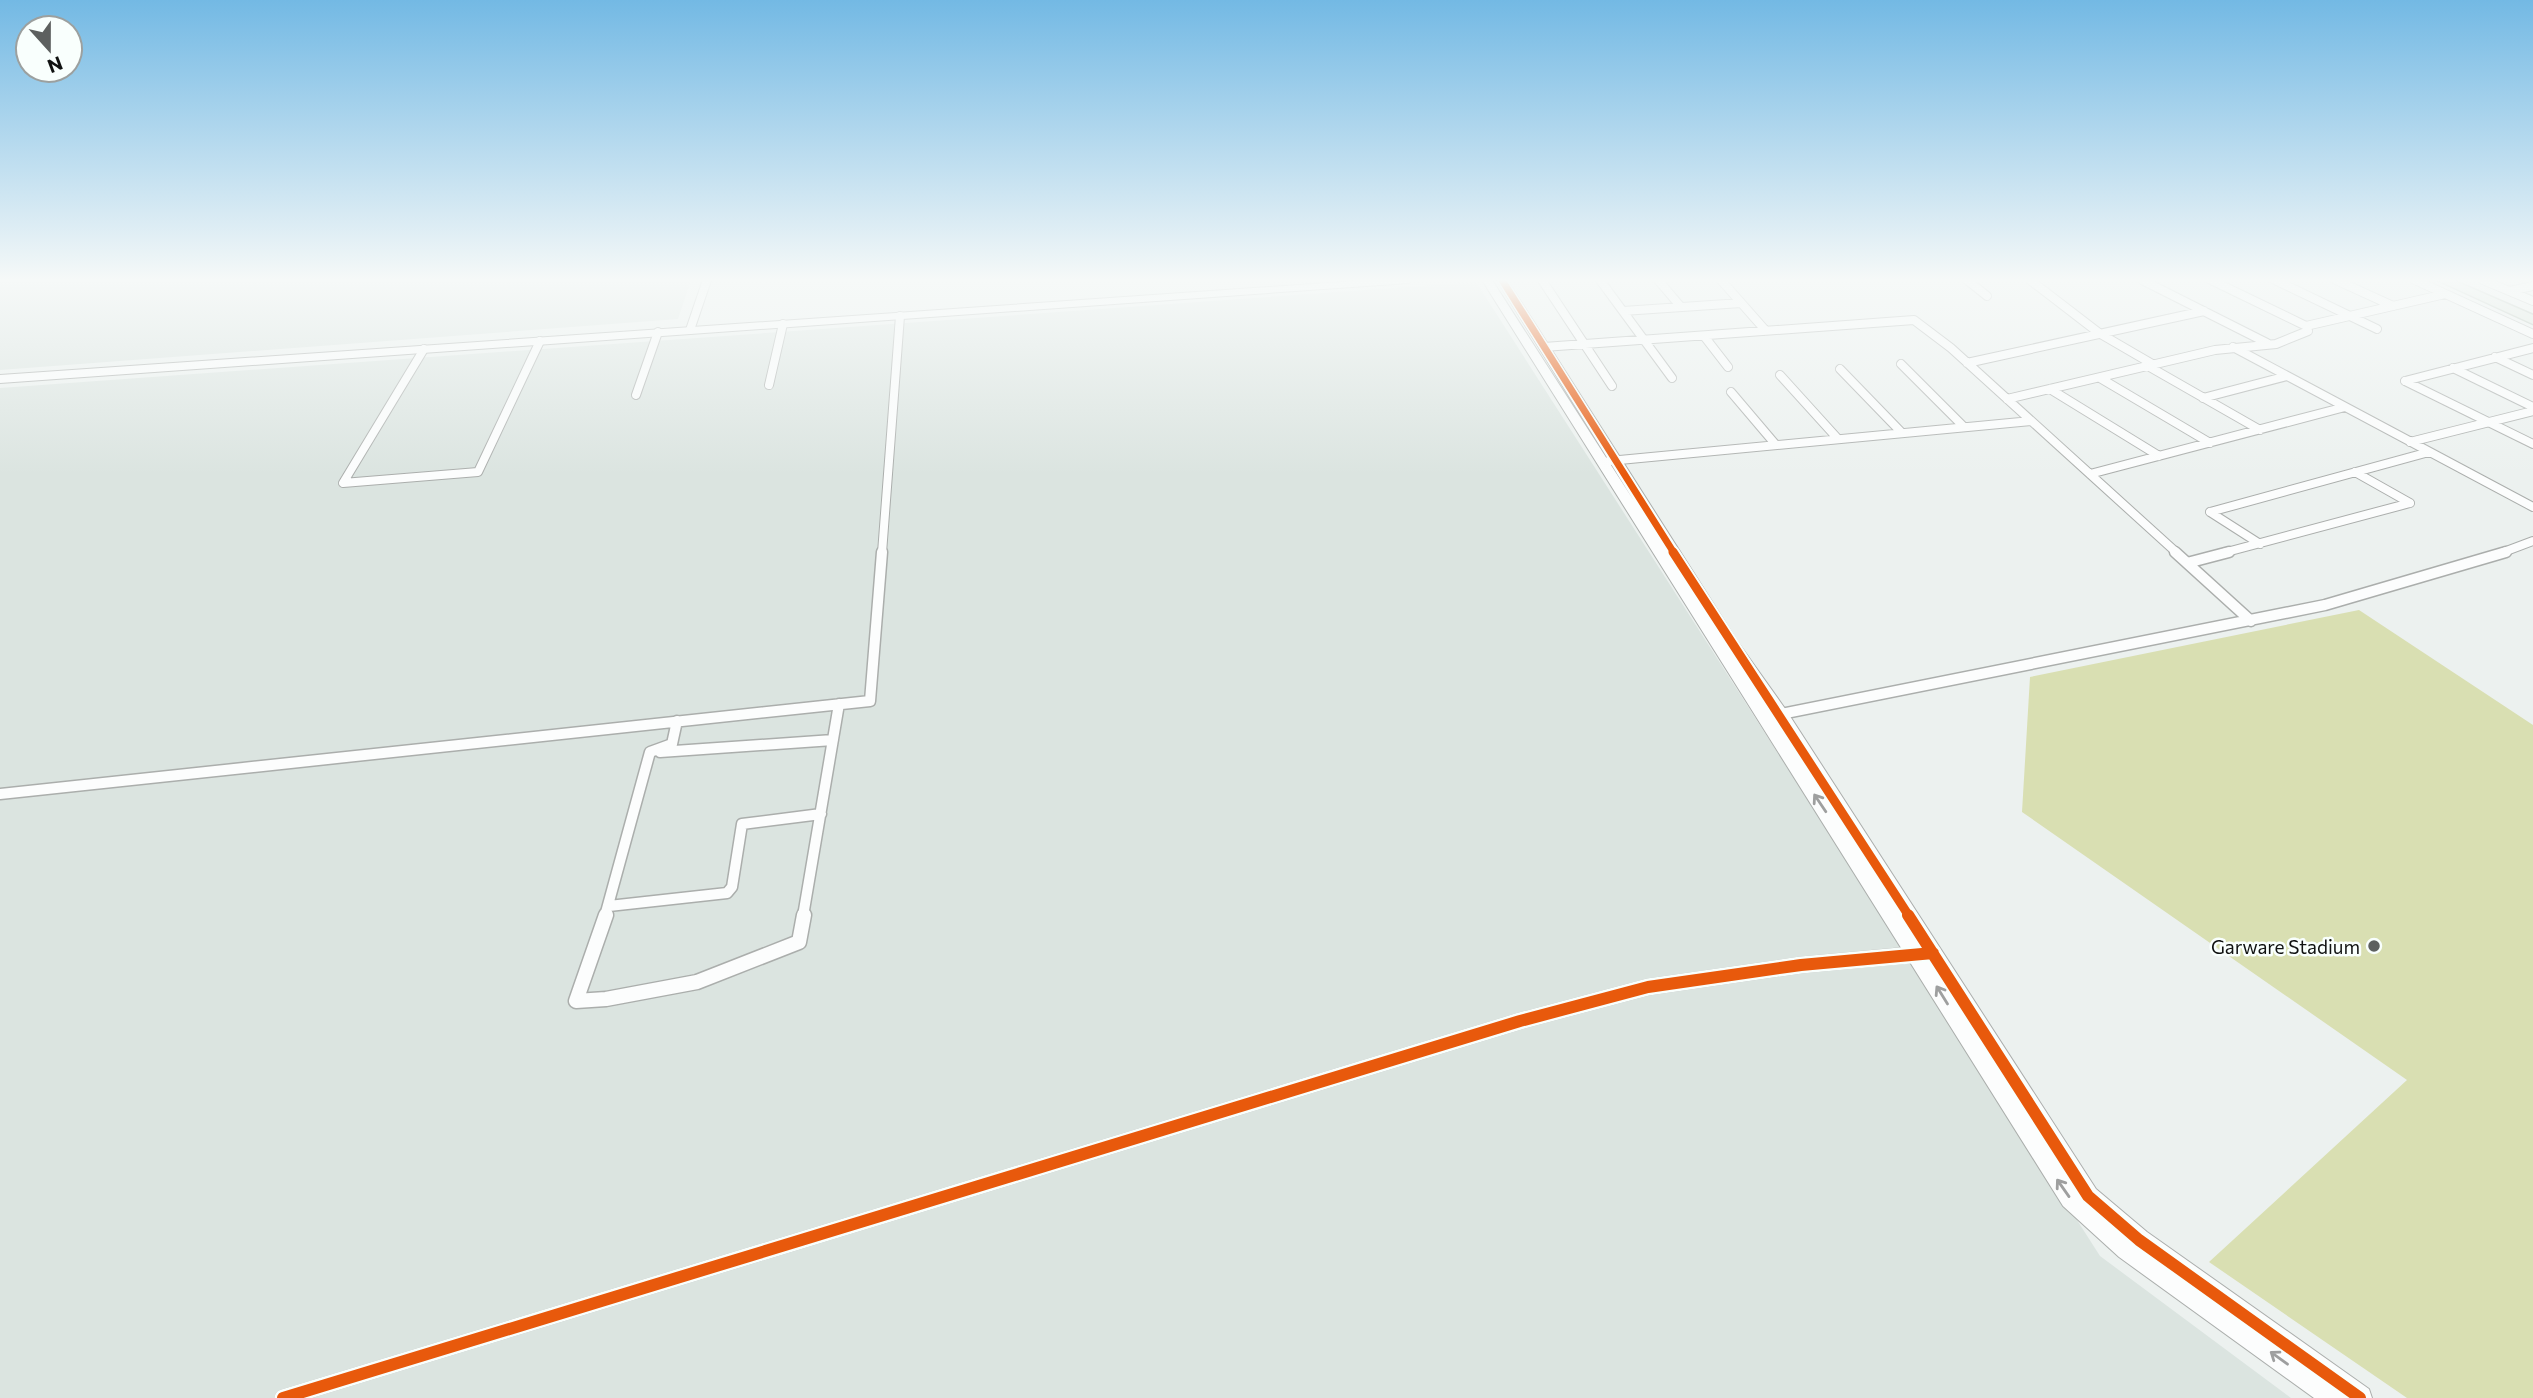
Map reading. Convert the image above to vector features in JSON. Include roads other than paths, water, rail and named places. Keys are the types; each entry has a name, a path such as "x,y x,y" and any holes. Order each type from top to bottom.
{"street":[{"path":"0,379 479,345"},
{"path":"424,349 342,483 478,472 538,345"},
{"path":"636,396 653,345"},
{"path":"769,385 778,345"},
{"path":"0,794 870,701 898,345"},
{"path":"1531,345 1609,461 1981,1043 2088,1196 2210,1300 2335,1398"},
{"path":"1567,345 1544,347 1609,461"},
{"path":"1585,345 1612,386"},
{"path":"1648,345 1672,378"},
{"path":"1710,345 1728,367"},
{"path":"1945,345 2251,621"},
{"path":"1967,363 2045,345"},
{"path":"2119,345 2260,430"},
{"path":"2007,399 2248,345"},
{"path":"2233,347 2533,508"},
{"path":"2533,348 2405,381 2533,444"},
{"path":"2495,357 2533,375"},
{"path":"1901,364 1964,427"},
{"path":"2453,368 2533,409"},
{"path":"1840,369 1902,433"},
{"path":"1780,375 1838,439"},
{"path":"2203,397 2287,376"},
{"path":"2100,377 2210,443"},
{"path":"2050,389 2159,456"},
{"path":"1731,392 1776,445"},
{"path":"2090,474 2345,407"},
{"path":"2410,442 2533,409"},
{"path":"1609,461 2031,421"},
{"path":"2260,544 2210,512 2429,452"},
{"path":"2187,563 2410,503 2355,472"},
{"path":"1772,716 2325,605 2497,555 2533,541"},
{"path":"650,752 609,906 576,1002 682,985 794,947 802,938 839,704"},
{"path":"650,752 671,744 677,721"},
{"path":"650,752 833,740"},
{"path":"609,906 727,893 732,887 742,824 821,814"},
{"path":"283,1398 1520,1021 1648,987 1801,965 1924,953"},
{"path":"2210,1300 2360,1398"}],"place":[{"name":"Garware Stadium","path":"2374,946"}]}
